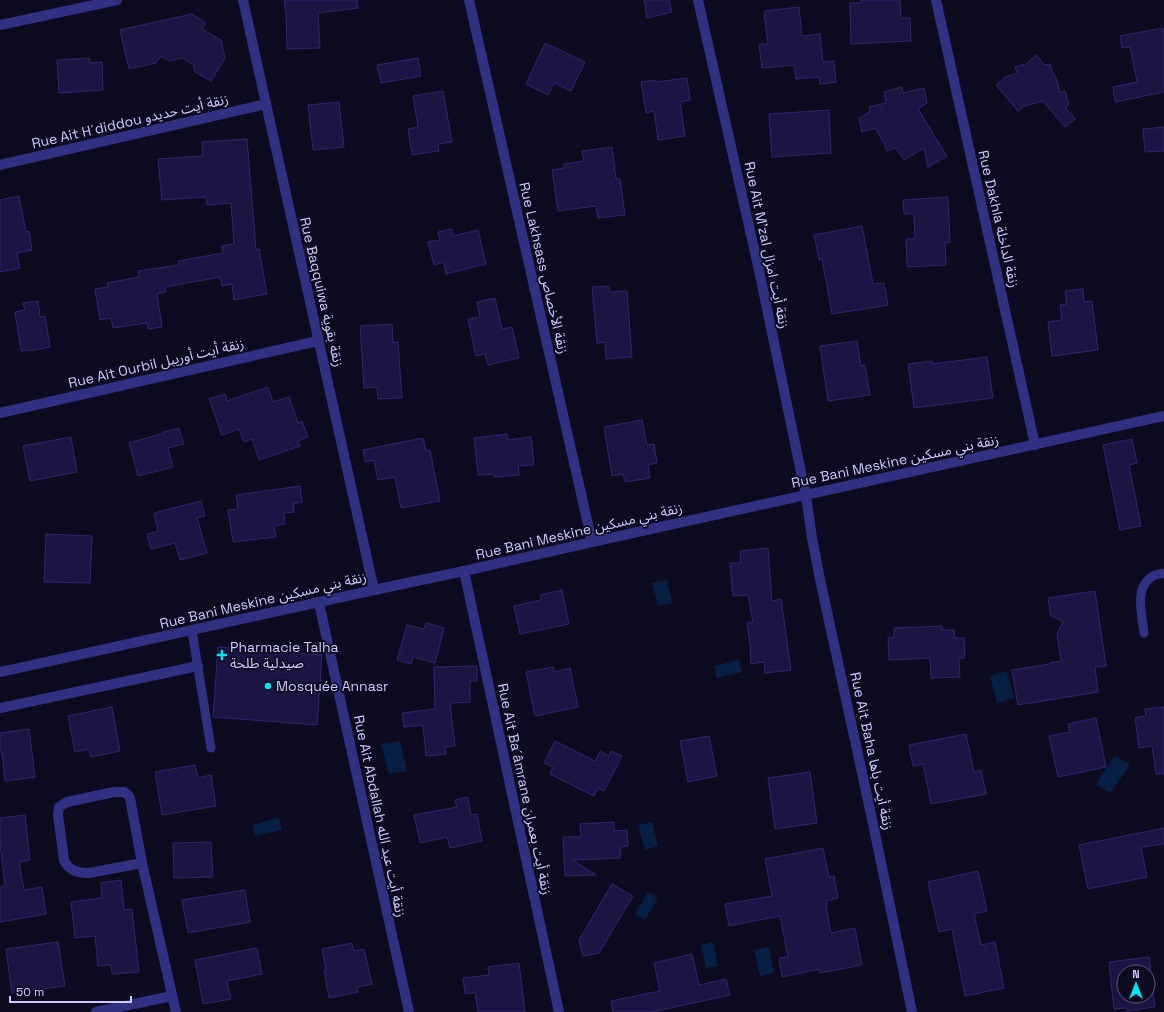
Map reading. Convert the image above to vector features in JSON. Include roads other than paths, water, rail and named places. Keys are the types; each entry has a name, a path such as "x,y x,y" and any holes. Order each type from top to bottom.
{"street":[{"path":"0,25 117,0"},
{"name":"Rue Baqquiwa زنقة بقوية","path":"243,0 374,590"},
{"name":"Rue Lakhsass زنقة الأخصاص","path":"469,0 592,542"},
{"name":"Rue Ait M'zal زنقة أيت امزال","path":"698,0 760,274 806,496"},
{"name":"Rue Dakhla زنقة الداخلة","path":"936,0 1035,445"},
{"name":"Rue Ait H´diddou زنقة أيت حديدو","path":"0,165 266,104"},
{"name":"Rue Ait Ourbil زنقة أيت أوريبل","path":"0,413 318,341"},
{"name":"Rue Bani Meskine زنقة بني مسكين","path":"0,672 806,496 1164,416"},
{"name":"Rue Ait Baha زنقة أيت باها","path":"806,496 821,584 871,811 912,1012"},
{"name":"Rue Ait Ba´âmrane زنقة أيت بعمران","path":"464,571 559,1012"},
{"name":"Rue Ait Abdallah زنقة أيت عبد الله","path":"319,602 409,1012"},
{"path":"0,708 198,666"},
{"path":"142,864 89,873 76,872 70,869 64,860 58,815 60,807 67,802 114,792 128,794 142,864 176,1012"},
{"path":"96,1012 172,996"}],"lane":[{"path":"1144,633 1140,594 1143,585 1146,582 1154,575 1164,573"},
{"path":"192,631 211,748"}],"water":[{"path":"667,580 672,603 658,606 652,583"},
{"path":"739,660 742,672 717,678 714,666"},
{"path":"1007,671 1014,698 997,703 990,676"},
{"path":"400,741 407,771 389,774 381,744"},
{"path":"1115,755 1130,765 1110,793 1096,784"},
{"path":"279,817 282,830 255,836 253,825"},
{"path":"652,822 658,846 645,850 638,825"},
{"path":"648,892 658,898 645,920 635,914"},
{"path":"713,942 718,966 706,968 701,945"},
{"path":"769,947 774,973 760,976 754,950"}],"place":[{"name":"Pharmacie Talha صيدلية طلحة","path":"222,655"},
{"name":"Mosquée Annasr","path":"268,686"}]}
